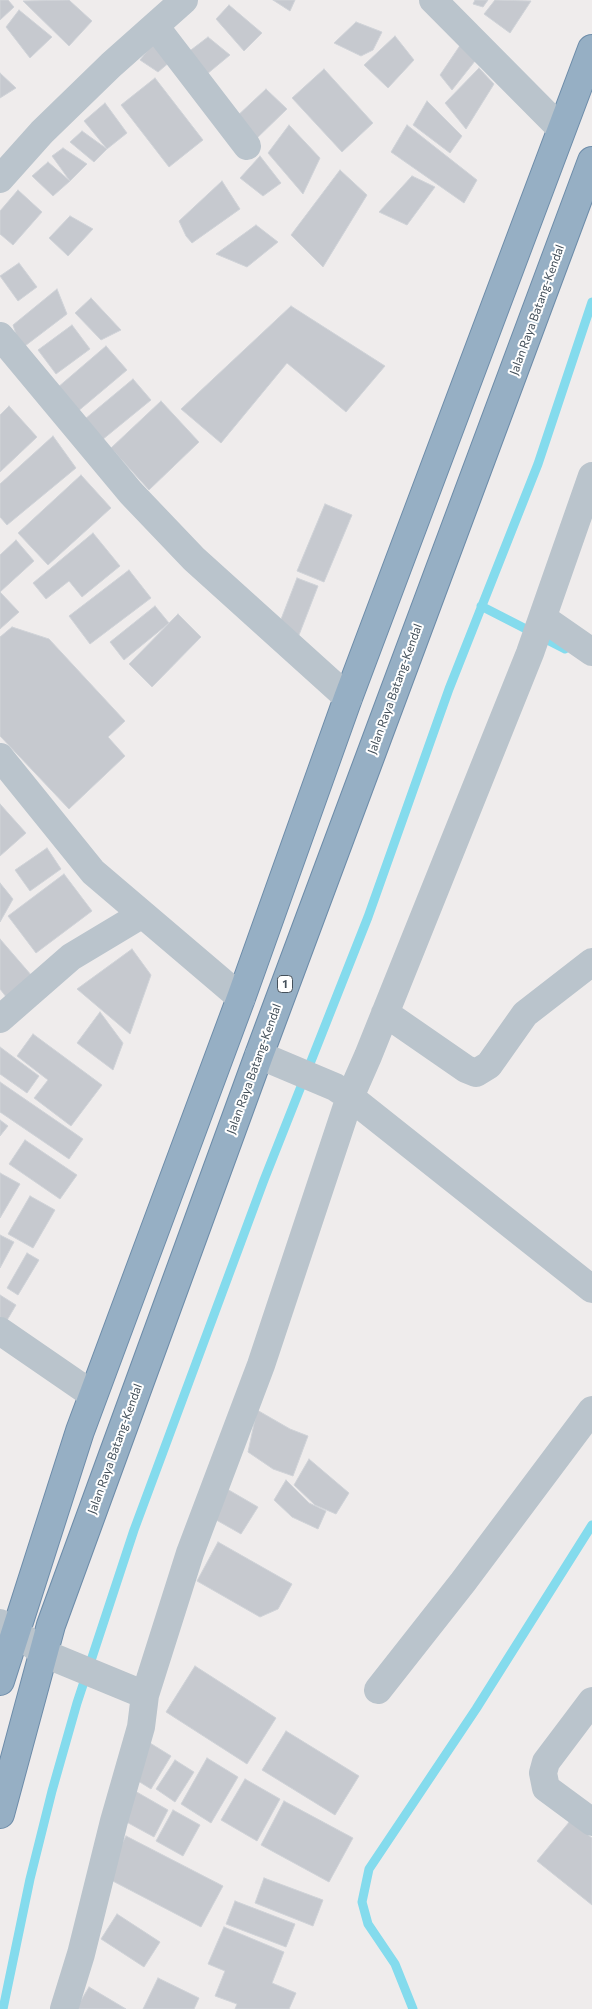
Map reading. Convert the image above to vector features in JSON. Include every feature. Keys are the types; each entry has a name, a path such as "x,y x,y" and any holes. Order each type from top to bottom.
{"highway":[{"path":"0,1681 7,1627 241,998 348,698 592,49"},
{"name":"Jalan Raya Batang-Kendal","path":"0,1814 52,1656 117,1444 258,1055 592,161"}],"street":[{"path":"0,179 42,132 184,0"},
{"path":"433,0 561,130"},
{"path":"155,26 246,146"},
{"path":"0,336 131,493 188,552 348,698"},
{"path":"64,2009 82,1954 114,1821 141,1727 140,1693 190,1553 261,1366 343,1092 385,1014 530,653 592,476"},
{"path":"541,621 592,652"},
{"path":"0,757 93,872 141,915 241,998"},
{"path":"0,1019 70,958 141,915"},
{"path":"385,1014 466,1069 476,1073 489,1065 525,1014 592,962"},
{"path":"258,1055 343,1092 592,1289"},
{"path":"0,1330 93,1395"},
{"path":"378,1690 463,1582 592,1410"},
{"path":"7,1627 52,1656 140,1693"},
{"path":"592,1700 546,1762 543,1773 546,1788 592,1822"}],"building":[{"path":"0,0 8,0 14,7 0,20"},
{"path":"69,0 92,21 69,46 23,1"},
{"path":"273,0 295,0 290,11"},
{"path":"475,0 488,0 483,7 473,4"},
{"path":"495,0 531,1 510,33 484,14"},
{"path":"229,5 262,33 244,51 216,19"},
{"path":"19,10 52,37 30,58 6,27"},
{"path":"356,22 382,32 373,50 361,56 334,43"},
{"path":"395,36 414,60 388,88 364,65"},
{"path":"208,37 230,55 201,79 183,56"},
{"path":"155,41 177,56 158,72 140,60"},
{"path":"461,44 475,61 452,90 440,75"},
{"path":"479,68 494,84 466,129 445,103"},
{"path":"324,69 373,123 342,152 292,98"},
{"path":"0,73 16,88 0,98"},
{"path":"155,78 203,140 169,167 121,105"},
{"path":"266,89 287,109 254,141 235,118"},
{"path":"427,101 462,136 450,153 413,125"},
{"path":"105,103 127,133 107,149 84,121"},
{"path":"289,125 320,158 303,194 268,153"},
{"path":"407,125 477,180 464,203 391,152"},
{"path":"82,131 107,149 94,162 70,142"},
{"path":"63,148 87,164 70,181 52,156"},
{"path":"260,156 281,183 263,196 240,178"},
{"path":"48,162 70,181 53,196 32,176"},
{"path":"340,170 367,195 323,267 291,235"},
{"path":"412,176 435,187 407,225 379,212"},
{"path":"222,181 240,209 192,243 186,236 179,221"},
{"path":"18,190 42,212 13,245 0,234 0,211"},
{"path":"70,216 93,229 68,256 49,238"},
{"path":"256,225 278,242 247,267 216,254"},
{"path":"19,263 37,287 18,301 0,276"},
{"path":"57,289 67,314 21,349 13,325"},
{"path":"91,298 121,330 101,340 75,313"},
{"path":"291,306 385,366 346,412 287,363 221,443 181,409"},
{"path":"72,325 90,349 56,374 38,350"},
{"path":"106,346 127,370 77,412 57,388"},
{"path":"133,379 151,400 102,440 85,419"},
{"path":"161,401 199,442 149,490 111,448"},
{"path":"9,406 37,437 0,472 0,415"},
{"path":"53,436 76,468 7,525 0,517 0,484"},
{"path":"81,475 111,508 48,565 18,533"},
{"path":"325,504 352,515 324,582 297,571"},
{"path":"93,533 120,566 82,597 69,581 46,599 33,583"},
{"path":"16,540 34,561 0,592 0,555"},
{"path":"129,570 151,598 90,644 69,616"},
{"path":"297,578 318,586 299,635 278,627"},
{"path":"0,592 19,612 0,629"},
{"path":"155,606 169,623 124,660 110,642"},
{"path":"178,614 201,637 152,687 129,664"},
{"path":"12,627 49,639 125,721 108,737 125,756 69,809 0,736 0,637"},
{"path":"0,804 26,833 0,856"},
{"path":"47,848 61,869 30,891 15,870"},
{"path":"64,874 92,911 36,953 8,916"},
{"path":"0,883 13,899 0,922"},
{"path":"0,939 32,976 7,998 0,989"},
{"path":"132,949 151,975 130,1034 77,989"},
{"path":"100,1012 123,1043 113,1070 77,1043"},
{"path":"33,1034 102,1085 71,1126 34,1098 48,1080 17,1056"},
{"path":"0,1047 39,1076 27,1093 0,1074"},
{"path":"0,1082 83,1139 69,1159 0,1112"},
{"path":"0,1120 8,1126 0,1136"},
{"path":"25,1140 77,1175 60,1199 9,1164"},
{"path":"0,1173 20,1184 0,1218"},
{"path":"30,1196 55,1210 33,1248 8,1234"},
{"path":"0,1235 14,1242 0,1268"},
{"path":"27,1253 39,1260 18,1295 7,1288"},
{"path":"0,1295 16,1305 6,1322 0,1319"},
{"path":"257,1410 290,1429 308,1436 293,1476 273,1469 248,1452"},
{"path":"309,1459 349,1493 336,1514 315,1505 294,1485"},
{"path":"286,1480 309,1503 326,1511 318,1529 292,1517 274,1500"},
{"path":"227,1489 258,1507 241,1534 211,1517"},
{"path":"218,1542 292,1584 278,1609 260,1617 197,1581"},
{"path":"195,1666 276,1718 247,1764 166,1712"},
{"path":"286,1731 359,1776 335,1815 262,1770"},
{"path":"150,1743 171,1756 151,1789 130,1776"},
{"path":"207,1758 238,1777 211,1823 181,1804"},
{"path":"175,1760 194,1772 175,1802 156,1789"},
{"path":"245,1779 280,1799 257,1841 221,1820"},
{"path":"135,1791 168,1810 154,1837 121,1819"},
{"path":"284,1801 353,1838 329,1882 261,1845"},
{"path":"173,1810 200,1825 183,1856 156,1841"},
{"path":"570,1821 592,1838 592,1905 537,1861"},
{"path":"126,1836 223,1886 201,1927 105,1877"},
{"path":"264,1878 323,1900 313,1926 255,1903"},
{"path":"235,1901 295,1924 286,1947 226,1924"},
{"path":"117,1914 160,1942 144,1967 101,1939"},
{"path":"224,1927 284,1952 272,1983 296,1993 289,2009 235,2009 237,2004 215,1996 225,1971 208,1964"},
{"path":"158,1978 199,1998 194,2009 143,2009"},
{"path":"89,1987 126,2009 76,2009"}],"waterway":[{"path":"3,2009 30,1879 52,1791 77,1703 134,1530 264,1180 368,917 449,689 538,464 592,302"},
{"path":"481,606 565,649"},
{"path":"413,2009 395,1964 368,1924 362,1902 369,1869 476,1709 592,1525"}]}
